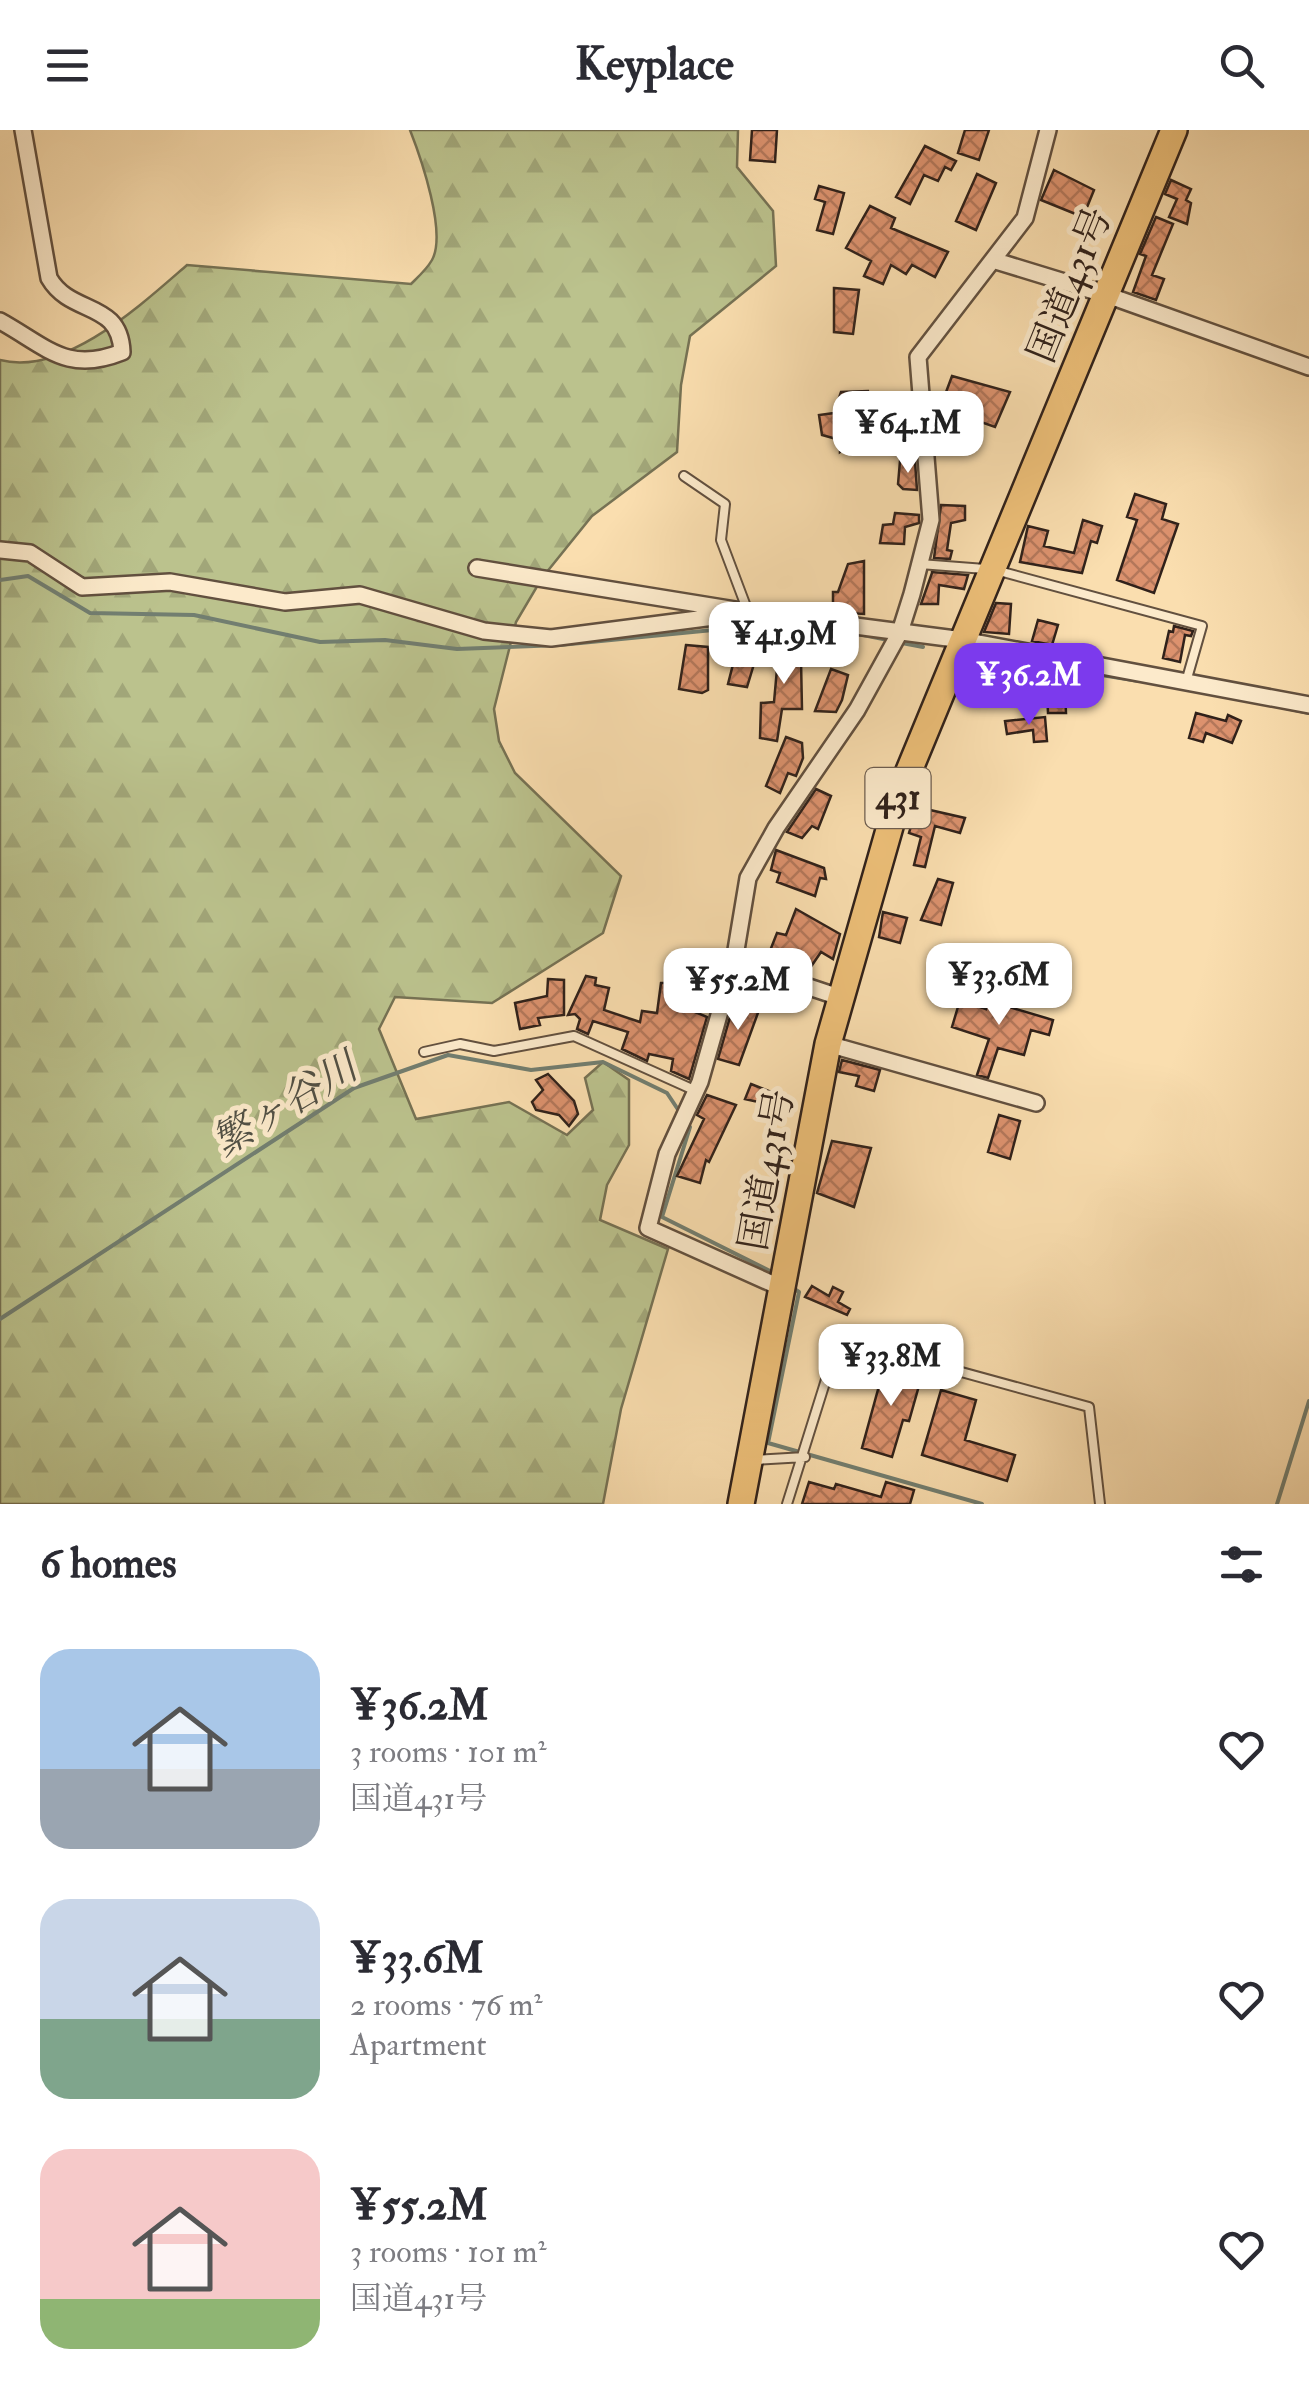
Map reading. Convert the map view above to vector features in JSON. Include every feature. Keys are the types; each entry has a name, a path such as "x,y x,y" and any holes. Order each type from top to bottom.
{"highway":[{"name":"国道431号","path":"741,1504 828,1044 899,794 1174,130"}],"street":[{"path":"0,321 58,356 81,364 122,352 122,335 110,317 81,306 55,288 49,278 23,130"},
{"path":"784,1289 648,1228 667,1154 697,1091 734,962 748,878 776,828 857,710 900,632 931,520 918,357 928,340 996,262 1025,218 1048,130"},
{"path":"996,262 1107,295 1309,367"},
{"path":"0,550 30,554 82,587 170,582 285,602 360,595 484,631 550,638 748,612"},
{"path":"477,568 748,612 963,640 1309,705"},
{"path":"734,962 839,996"},
{"path":"828,1044 1036,1103"}],"lane":[{"path":"684,476 725,504 721,540 748,612"},
{"path":"920,564 992,569 1202,626 1186,682"},
{"path":"424,1052 460,1044 494,1051 574,1036 697,1091"},
{"path":"787,1504 805,1457 834,1354 852,1342 1089,1407 1100,1504"},
{"path":"750,1460 805,1457"}],"green space":[{"path":"410,130 738,130 737,167 773,211 776,266 690,336 681,385 677,452 592,516 542,578 516,622 494,709 499,741 515,773 621,876 603,933 492,1003 395,997 379,1029 416,1119 509,1102 567,1135 593,1110 585,1078 603,1062 629,1080 629,1145 607,1185 600,1220 668,1249 621,1409 603,1504 0,1504 0,360 50,358 75,348 125,317 187,265 411,284 432,260 436,232 431,195"}],"building":[{"path":"752,130 777,130 775,162 750,160"},
{"path":"965,130 989,130 979,160 958,153"},
{"path":"925,146 956,161 951,170 945,167 938,181 924,175 910,204 896,197"},
{"path":"1054,170 1094,190 1083,217 1041,200"},
{"path":"977,174 996,183 976,230 956,221"},
{"path":"1171,180 1191,189 1186,200 1191,203 1187,224 1169,217 1177,199 1165,194"},
{"path":"819,186 844,193 833,234 817,230 825,202 815,199"},
{"path":"870,206 895,218 891,228 948,252 935,277 912,265 906,274 891,265 883,284 864,276 871,261 846,248"},
{"path":"1156,217 1173,224 1152,275 1164,279 1156,300 1133,292 1146,256 1140,254"},
{"path":"834,288 859,290 853,334 834,332"},
{"path":"952,376 1010,392 995,427 964,416 961,425 934,417 937,401 942,403"},
{"path":"868,391 872,405 868,434 840,452 840,440 822,435 819,415 834,413 841,392"},
{"path":"900,461 915,462 917,490 903,489 898,484"},
{"path":"1135,494 1166,504 1162,519 1178,524 1154,593 1117,580 1137,520 1127,517"},
{"path":"941,505 965,506 965,520 951,523 947,550 952,551 950,559 934,558"},
{"path":"895,513 919,515 919,523 905,527 904,544 880,543 883,525 893,524"},
{"path":"1083,520 1102,526 1097,543 1091,541 1082,573 1020,562 1028,526 1048,531 1044,546 1074,553"},
{"path":"864,561 864,614 833,612 833,592 838,592 848,564"},
{"path":"932,572 968,575 964,589 939,585 938,604 921,604"},
{"path":"996,603 1011,604 1009,634 984,632"},
{"path":"1038,620 1058,625 1052,645 1032,641"},
{"path":"1174,626 1193,631 1191,636 1185,635 1180,662 1163,658 1169,631 1173,632"},
{"path":"780,636 807,639 801,660 802,709 782,709 777,741 760,738 761,703 774,702"},
{"path":"740,637 767,648 754,664 747,687 728,684"},
{"path":"686,645 708,647 708,690 702,693 679,689"},
{"path":"831,669 848,675 842,700 836,712 815,711"},
{"path":"1065,691 1066,713 1048,713 1047,692"},
{"path":"1196,713 1226,721 1228,715 1241,721 1232,743 1206,733 1203,742 1189,738"},
{"path":"1045,717 1047,741 1034,742 1033,730 1007,734 1005,721"},
{"path":"786,737 802,743 803,758 796,776 788,773 780,793 766,786"},
{"path":"816,789 831,796 818,829 812,826 802,838 787,832"},
{"path":"917,807 965,818 960,833 935,826 925,867 914,865 921,837 909,833"},
{"path":"776,850 824,868 826,879 820,878 815,896 777,882 780,873 771,870"},
{"path":"938,879 953,883 941,925 921,920"},
{"path":"796,909 840,934 833,959 821,952 806,974 766,961 777,933 786,935"},
{"path":"883,912 907,918 900,943 879,937"},
{"path":"681,960 694,962 690,1010 707,1017 689,1079 671,1071 673,1059 649,1054 647,1061 622,1049 628,1032 593,1021 588,1034 577,1029 580,1019 575,1014 568,1015 586,976 596,978 595,985 609,988 604,1010 640,1022 642,1011 657,1013 661,983 671,983"},
{"path":"548,979 564,980 564,1015 538,1018 540,1025 520,1029 515,1003 547,996"},
{"path":"989,996 1008,1001 1006,1006 1053,1020 1049,1035 1031,1030 1024,1055 998,1048 988,1078 977,1075 989,1039 952,1027 960,1000 986,1009"},
{"path":"734,1003 759,1010 739,1065 718,1059"},
{"path":"842,1060 880,1070 874,1091 856,1086 859,1076 839,1072"},
{"path":"548,1074 574,1101 578,1114 569,1126 559,1115 536,1110 532,1102 543,1090 536,1080"},
{"path":"751,1084 779,1095 776,1106 745,1099"},
{"path":"707,1095 736,1105 709,1162 706,1160 700,1183 677,1176 704,1119 697,1115"},
{"path":"999,1115 1020,1121 1010,1159 988,1152"},
{"path":"832,1141 871,1148 854,1207 817,1193"},
{"path":"812,1286 829,1296 833,1287 843,1292 838,1302 850,1309 847,1315 805,1297"},
{"path":"885,1364 922,1375 909,1421 903,1420 892,1457 862,1448"},
{"path":"941,1390 976,1400 965,1440 1015,1455 1007,1481 922,1455"},
{"path":"809,1482 834,1489 836,1484 881,1497 886,1482 914,1490 910,1504 802,1504"}],"waterway":[{"path":"0,580 28,576 90,613 194,615 320,642 385,640 457,649 560,645 785,623"},
{"path":"848,632 888,640"},
{"path":"902,643 923,647"},
{"path":"976,655 1139,681"},
{"path":"1281,707 1309,713"},
{"name":"繁ヶ谷川","path":"0,1319 354,1088 448,1055 531,1070 603,1062 667,1093 681,1114"},
{"name":"繁ヶ谷川","path":"686,1121 690,1127 662,1217 772,1272"},
{"name":"繁ヶ谷川","path":"793,1288 799,1292 768,1443 982,1504"},
{"path":"1277,1504 1309,1401"}]}
